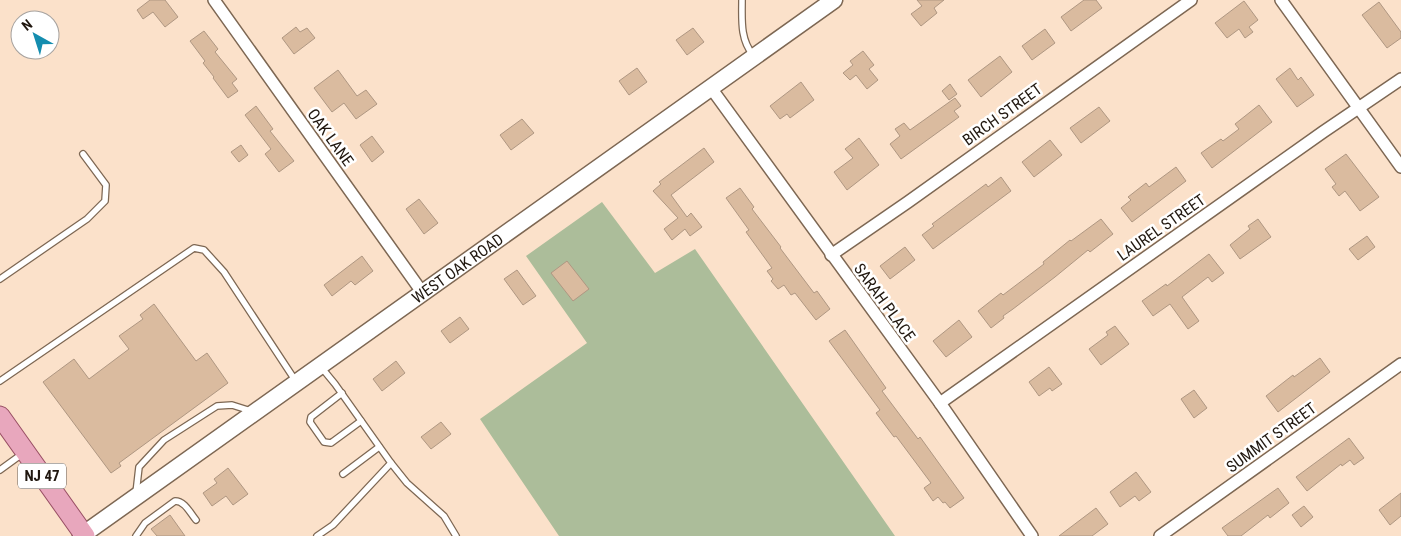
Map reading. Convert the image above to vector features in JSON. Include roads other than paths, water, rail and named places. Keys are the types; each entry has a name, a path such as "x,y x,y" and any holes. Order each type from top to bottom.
{"main road":[{"name":"NJ 47","path":"0,416 83,535"}],"street":[{"name":"OAK LANE","path":"214,0 422,292"},
{"name":"WEST OAK ROAD","path":"83,535 834,0"},
{"name":"BIRCH STREET","path":"831,255 1191,0"},
{"path":"1281,0 1401,167"},
{"name":"LAUREL STREET","path":"940,403 1401,79"},
{"name":"SARAH PLACE","path":"711,88 940,403 1032,536"},
{"name":"SUMMIT STREET","path":"1160,536 1401,364"}],"lane":[{"path":"742,0 743,34 747,47 754,57"},
{"path":"0,279 87,219 105,201 106,185 83,154"},
{"path":"0,381 194,248 204,250 224,272 296,382"},
{"path":"320,365 391,463 407,483 444,516 456,536"},
{"path":"342,393 311,417 310,422 324,442 331,443 361,421"},
{"path":"136,497 139,467 164,440 217,406 232,405 254,412"},
{"path":"343,474 380,447"},
{"path":"0,470 25,452"},
{"path":"317,536 333,525 391,463"},
{"path":"136,536 145,524 175,501 184,504 196,520"}]}
